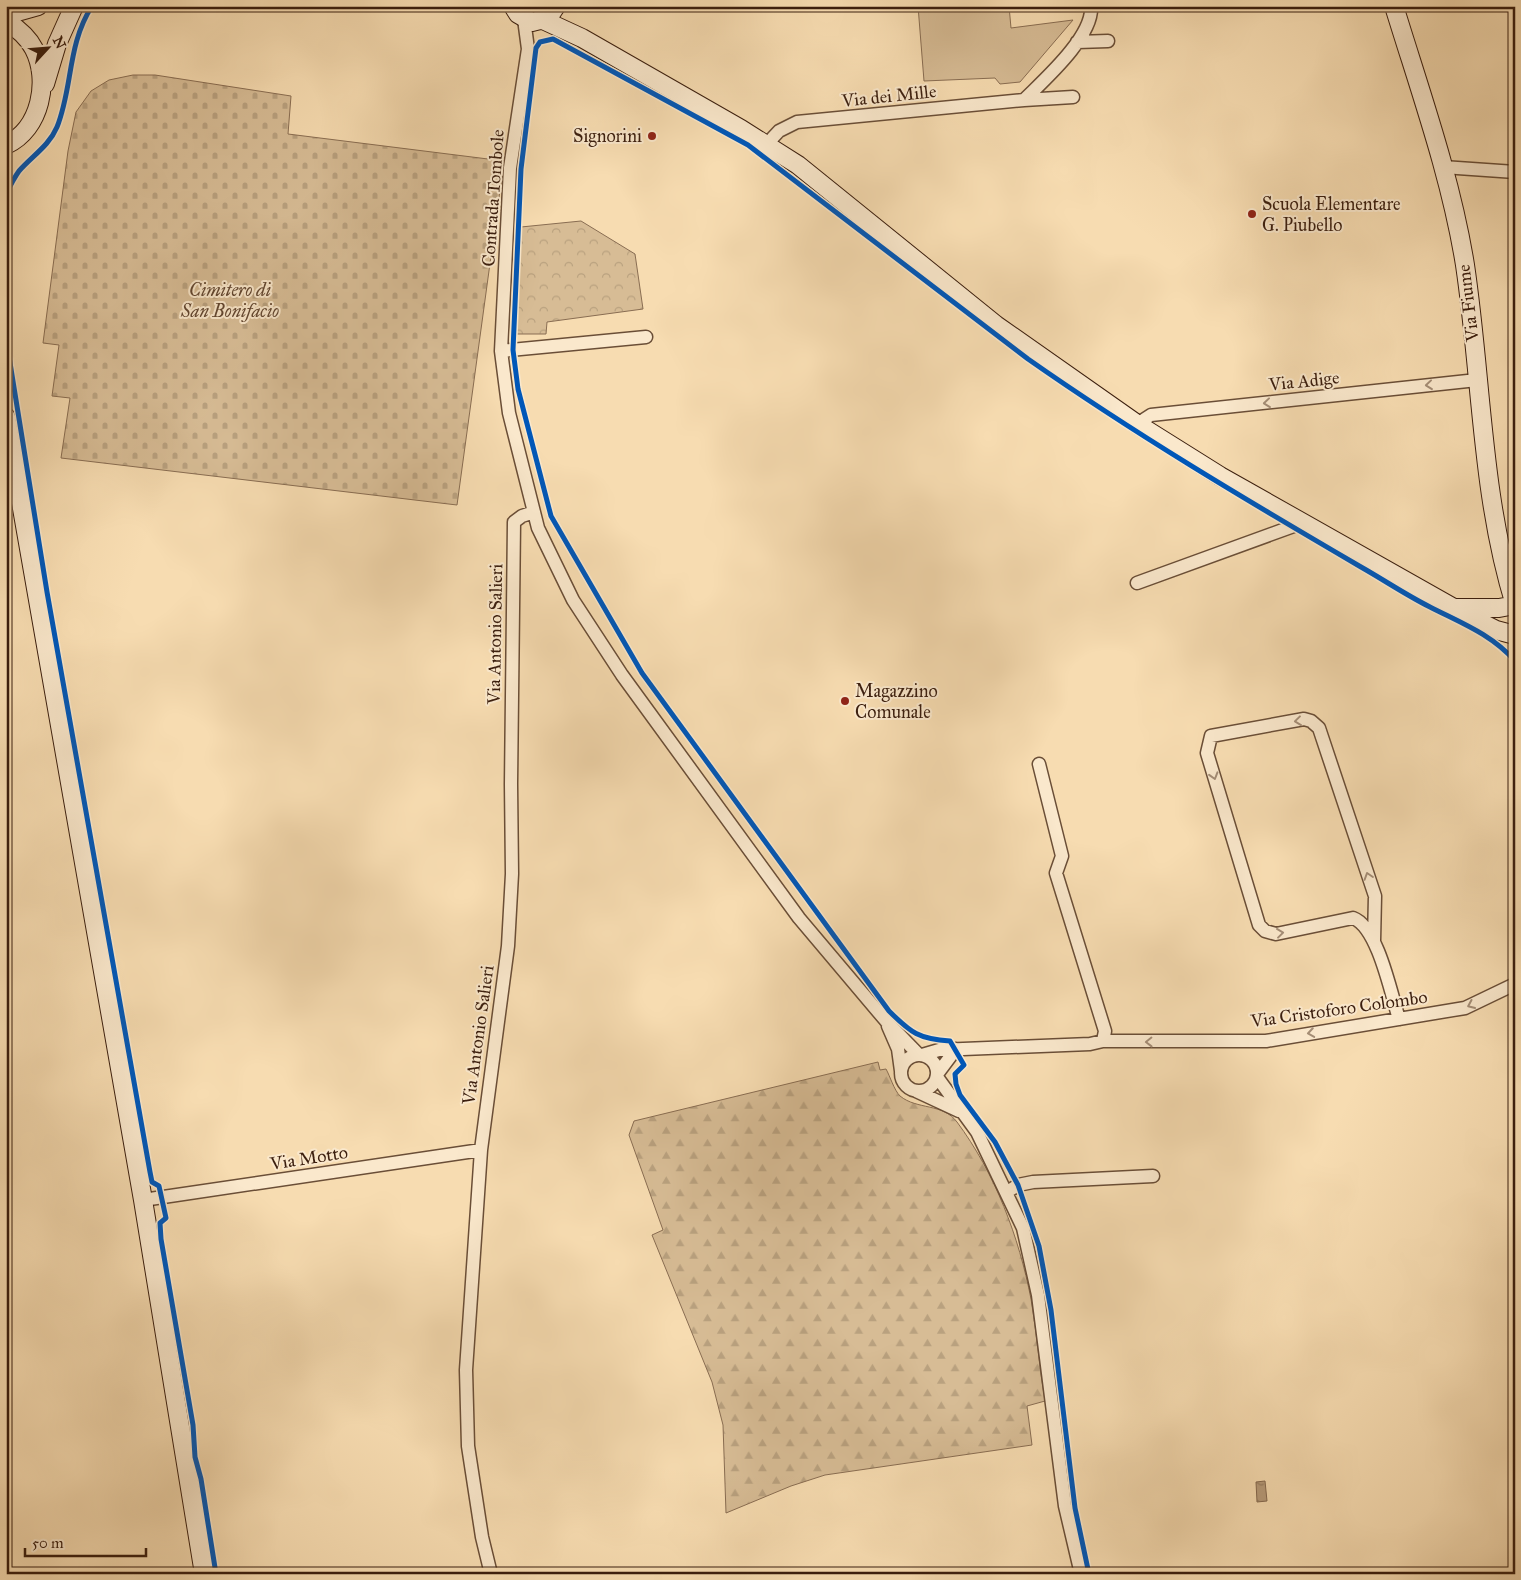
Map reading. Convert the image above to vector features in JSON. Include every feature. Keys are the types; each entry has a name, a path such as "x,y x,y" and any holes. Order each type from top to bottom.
{"street":[{"path":"6,16 38,6"},
{"path":"8,146 25,130 36,113 57,44 74,6"},
{"path":"524,15 552,14 557,6 564,18 582,38"},
{"path":"1024,100 1077,42 1090,22 1091,6"},
{"name":"Via Fiume","path":"1394,6 1443,167 1465,264 1497,539 1515,605"},
{"path":"524,15 582,38 798,165 996,325 1137,424 1220,476 1496,630 1515,635"},
{"name":"Contrada Tombole","path":"524,15 528,49 510,168 502,351 509,413 538,528 573,600 622,675 800,918 886,1021 921,1055"},
{"path":"6,21 19,30 34,48 41,71 42,94"},
{"path":"1077,42 1108,41"},
{"name":"Via dei Mille","path":"766,145 779,130 797,122 1073,97"},
{"path":"1443,167 1515,172"},
{"path":"502,351 646,337"},
{"name":"Via Adige","path":"1137,424 1150,415 1477,380"},
{"path":"6,417 143,1200 204,1574"},
{"name":"Via Antonio Salieri","path":"491,1574 482,1537 468,1446 466,1370 481,1150 508,946 512,874 510,784 514,522 522,516 534,512"},
{"path":"1137,583 1302,523"},
{"path":"1456,608 1499,608 1515,605"},
{"path":"1374,941 1376,906 1375,896 1319,728 1311,721 1304,719 1212,736 1207,752 1259,925 1265,932 1276,934 1353,918 1368,913 1376,906"},
{"path":"1039,764 1062,856 1056,873 1105,1031 1103,1041"},
{"path":"1353,918 1366,928 1374,941 1399,1019"},
{"name":"Via Cristoforo Colombo","path":"921,1055 930,1052 956,1050 1090,1044 1103,1041 1266,1040 1465,1008 1515,984"},
{"name":"Contrada Tombole","path":"886,1021 898,1049 902,1071"},
{"path":"916,1091 927,1090 935,1082 937,1075 956,1050"},
{"path":"964,1114 950,1105 906,1086 901,1076 905,1061 921,1055 933,1061 937,1075 977,1132 1023,1228 1038,1295 1065,1506 1081,1574"},
{"name":"Via Motto","path":"143,1200 481,1150"},
{"path":"1007,1192 1018,1185 1033,1182 1153,1176"}],"green space":[{"path":"918,6 1009,6 1011,28 1073,20 1020,82 1000,84 995,78 924,81"},
{"name":"Cimitero di San Bonifacio","path":"133,75 155,75 291,96 288,134 504,161 457,505 61,458 70,398 52,396 59,345 43,343 68,151 76,112 91,91 109,80"},
{"path":"581,221 635,254 643,309 547,322 546,334 516,334 521,227"},
{"path":"878,1062 880,1070 886,1069 900,1096 914,1103 945,1112 957,1122 983,1162 1004,1206 1020,1252 1031,1299 1045,1401 1027,1406 1032,1445 825,1475 791,1486 726,1513 723,1425 712,1382 652,1235 663,1230 629,1135 634,1121"}],"water":[{"path":"1265,1481 1267,1501 1257,1502 1256,1482"}],"cycle path":[{"path":"6,194 19,171 54,134 66,97 78,36 92,6"},
{"path":"1089,1574 1075,1508 1051,1310 1039,1246 1018,1185 995,1142 960,1095 955,1074 964,1065 950,1041 930,1039 916,1034 903,1025 889,1011 642,673 551,516 518,389 513,350 521,169 536,48 540,42 553,39 748,145 1028,359 1068,387 1276,517 1412,598 1486,636 1515,661"},
{"path":"6,338 47,592 150,1172 152,1182 159,1186 166,1218 160,1223 161,1239 193,1425 195,1457 201,1479 216,1574"}],"place":[{"name":"Signorini","path":"652,136"},
{"name":"Scuola Elementare G. Piubello","path":"1252,214"},
{"name":"Magazzino Comunale","path":"845,701"}]}
